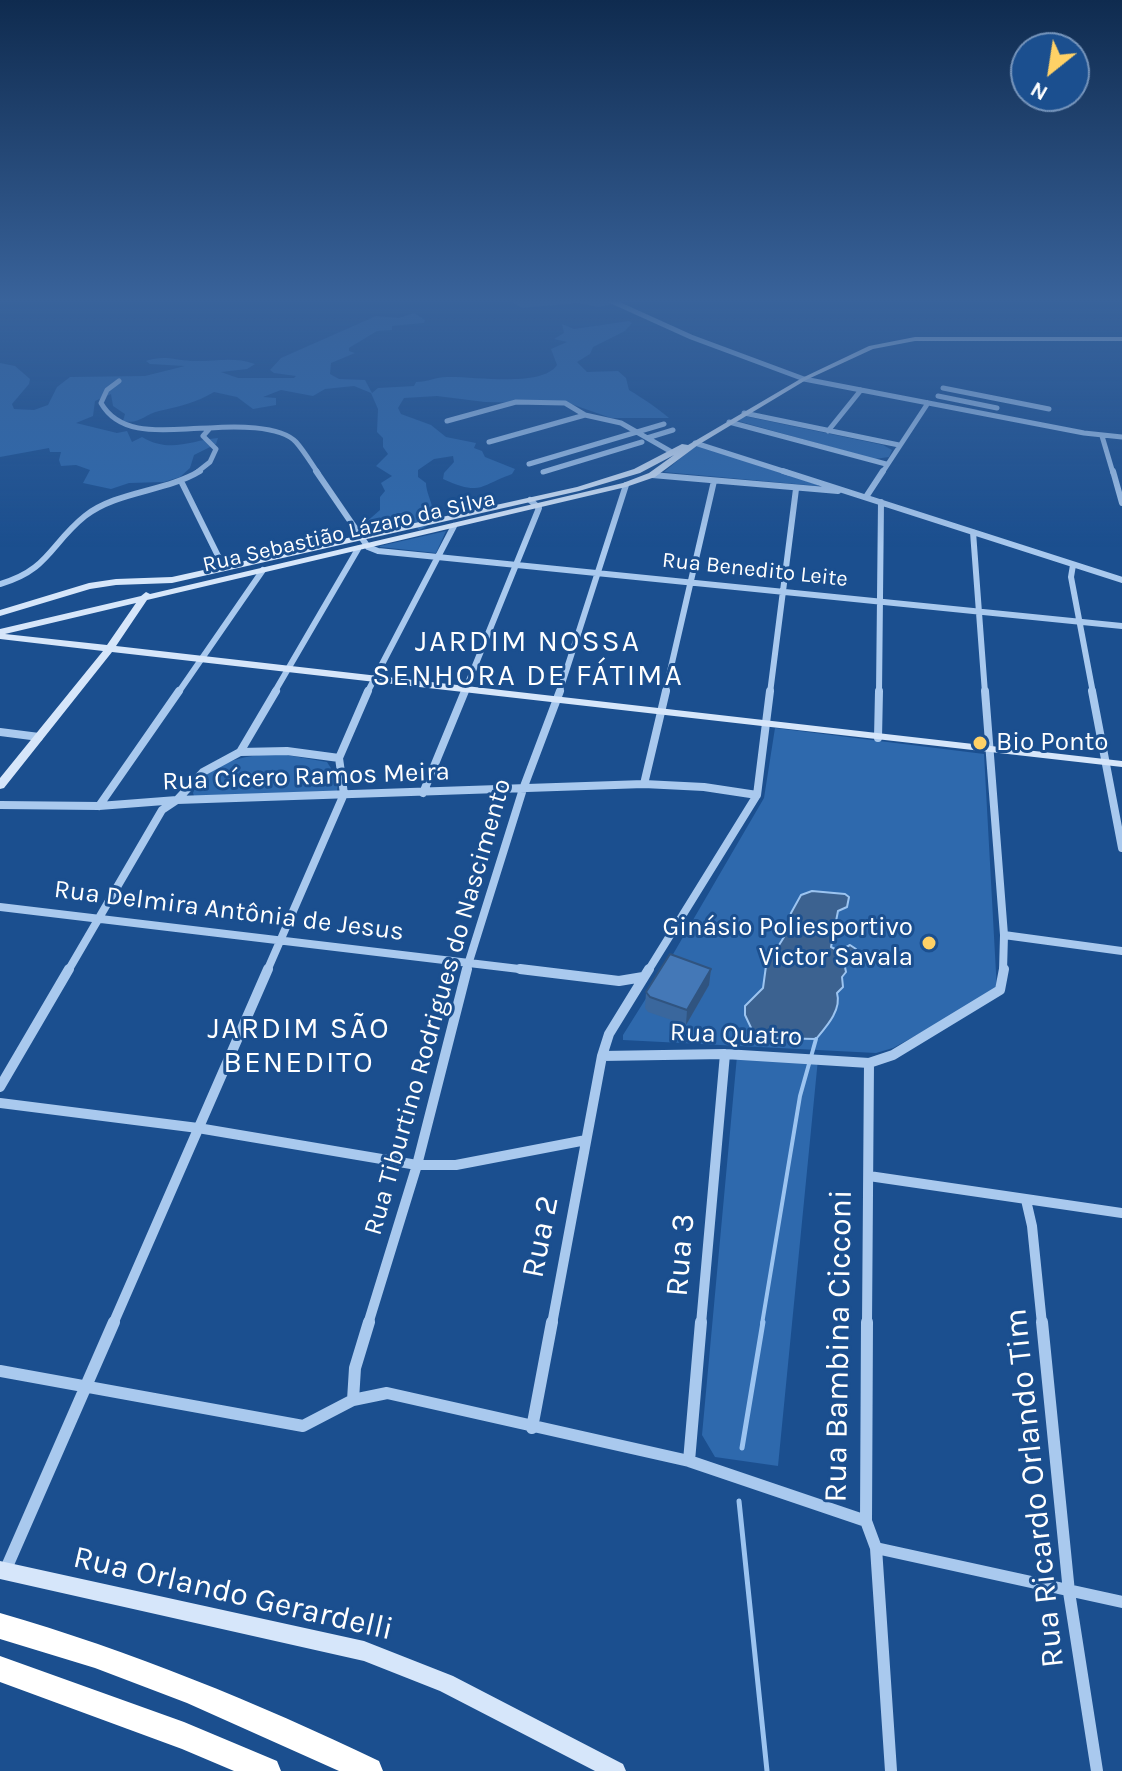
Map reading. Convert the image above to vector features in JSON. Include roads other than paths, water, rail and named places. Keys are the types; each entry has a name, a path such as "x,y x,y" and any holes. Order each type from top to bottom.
{"highway":[{"path":"0,1626 60,1642 200,1696 278,1727 369,1771"},
{"path":"0,1669 184,1736 267,1771"}],"street":[{"path":"0,1087 162,810 177,800 203,772 240,752 287,668 366,543 294,439 266,429 229,426 181,429 135,427 104,414 101,403 107,390 118,382"},
{"name":"Rua Sebastião Lázaro da Silva","path":"0,613 89,586 172,580 454,526 626,485 652,475 693,444 799,382"},
{"path":"818,382 1102,436 1122,437"},
{"path":"943,388 1049,409"},
{"path":"828,431 861,390"},
{"path":"938,396 997,408"},
{"path":"959,409 964,401"},
{"path":"447,421 516,402 571,405 585,415 621,423 667,453"},
{"path":"866,497 928,403"},
{"path":"1040,407 1045,425"},
{"path":"744,413 899,445"},
{"path":"489,442 585,415"},
{"path":"729,422 886,464"},
{"path":"529,464 664,424"},
{"path":"205,438 203,436 210,428"},
{"path":"0,584 22,577 46,560 88,514 124,498 200,474 215,456 216,449 205,438 181,429"},
{"path":"543,472 673,430"},
{"path":"1102,436 1122,503"},
{"path":"693,444 1122,580"},
{"name":"Rua Sebastião Lázaro da Silva","path":"0,634 614,479 693,444"},
{"path":"652,475 847,491"},
{"path":"181,481 224,568"},
{"path":"644,784 714,481"},
{"name":"Rua Tiburtino Rodrigues do Nascimento","path":"353,1400 355,1368 417,1165 469,961 523,789 557,699 626,485"},
{"path":"757,795 796,489"},
{"path":"423,793 539,508 530,500"},
{"path":"878,738 881,502"},
{"path":"2,1571 344,794 339,758 373,678 454,526"},
{"path":"869,1063 893,1055 1000,990 1005,963 1004,935 973,532"},
{"name":"Rua Benedito Leite","path":"366,543 385,552 439,555 1122,626"},
{"path":"1073,565 1070,570 1079,622 1122,848"},
{"path":"99,806 263,570"},
{"path":"0,785 110,648 146,597 137,581"},
{"path":"24,626 21,634 26,638"},
{"path":"0,634 1122,764"},
{"path":"0,732 39,737"},
{"name":"Rua Cícero Ramos Meira","path":"240,752 287,751 339,758"},
{"name":"Rua Cícero Ramos Meira","path":"0,805 99,806 177,800 644,784 704,787 757,795"},
{"name":"Rua 2","path":"532,1428 602,1056 617,1018 757,795"},
{"name":"Rua Delmira Antônia de Jesus","path":"0,907 619,981 643,977"},
{"path":"1004,935 1122,951"},
{"name":"Rua Quatro","path":"602,1056 725,1054 869,1063"},
{"name":"Rua 3","path":"689,1461 725,1054"},
{"name":"Rua Bambina Cicconi","path":"869,1063 866,1521 876,1548 891,1771"},
{"path":"0,1103 198,1128 417,1165 456,1165 586,1140"},
{"path":"869,1176 1122,1213"},
{"name":"Rua Ricardo Orlando Tim","path":"1026,1200 1032,1226 1069,1592 1097,1771"},
{"path":"0,1371 303,1426 353,1400 387,1393 689,1461 866,1521"},
{"path":"876,1548 1122,1602"},
{"name":"Rua Orlando Gerardelli","path":"2,1571 364,1651 446,1683 616,1771"}],"waterway":[{"path":"762,1324 800,1096 816,1039"},
{"path":"742,1448 763,1322"},
{"path":"739,1501 767,1771"}],"place":[{"name":"Bio Ponto","path":"980,743"},
{"name":"Ginásio Poliesportivo Victor Savala","path":"929,943"}],"district":[{"name":"JARDIM NOSSA SENHORA DE FÁTIMA","path":"528,659"},
{"name":"JARDIM SÃO BENEDITO","path":"299,1046"}]}
